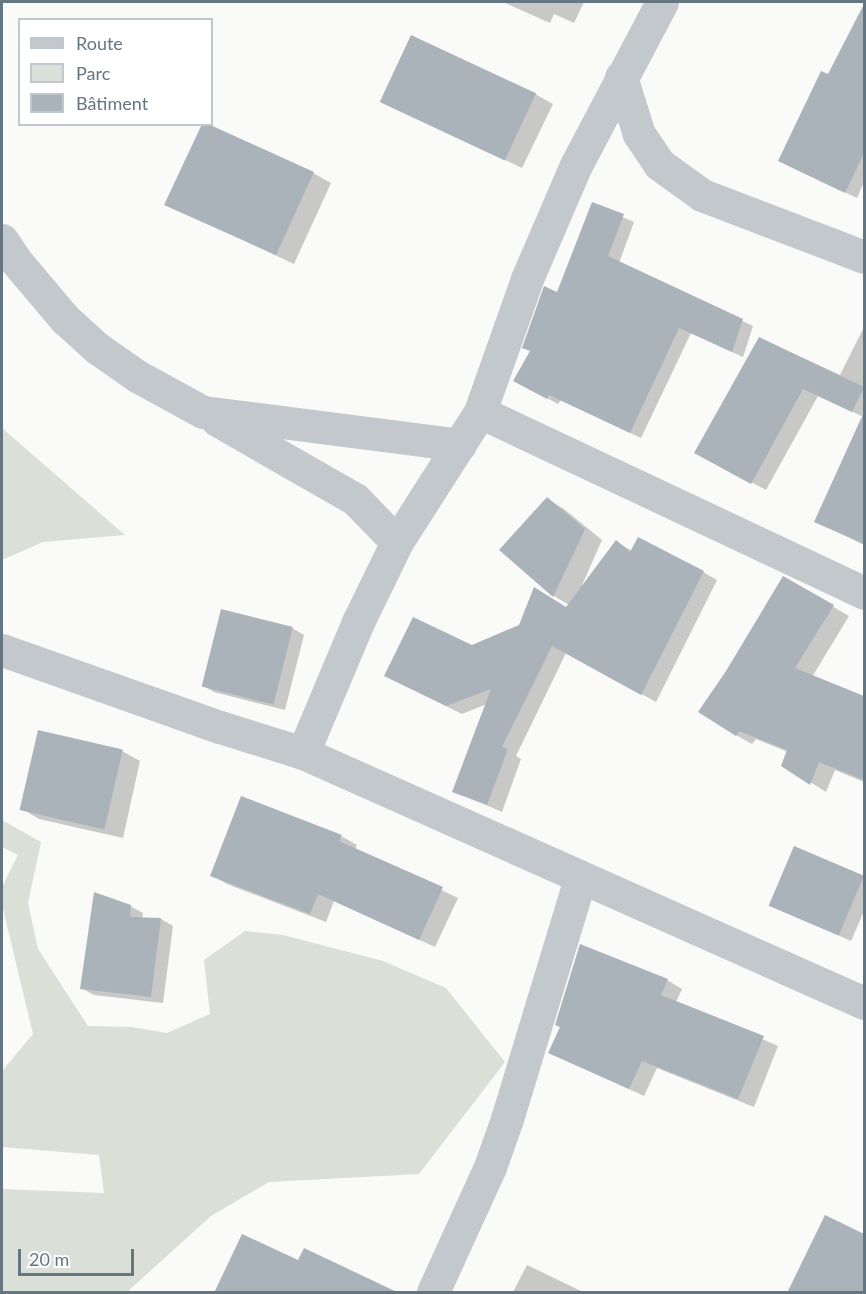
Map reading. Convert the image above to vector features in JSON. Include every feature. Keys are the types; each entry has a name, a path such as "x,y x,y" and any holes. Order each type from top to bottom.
{"street":[{"path":"303,753 358,622 397,542 480,412 527,279 576,165 662,2"},
{"path":"621,77 639,134 659,164 702,195 864,257"},
{"path":"2,240 16,261 65,319 97,348 138,376 356,499 397,542"},
{"path":"203,412 460,445"},
{"path":"480,412 864,593"},
{"path":"2,650 220,727 303,753 864,1003"},
{"path":"433,1293 490,1167 580,878"}],"green space":[{"path":"2,428 125,535 43,542 2,560"},
{"path":"2,820 41,842 28,903 38,949 88,1026 132,1027 167,1033 210,1014 204,960 245,931 283,935 383,961 446,988 505,1062 419,1174 269,1182 211,1216 127,1292 2,1292 2,1189 104,1193 99,1155 2,1147 2,1071 33,1034 2,905 2,887 18,855 2,847"}],"building":[{"path":"864,4 864,153 845,193 778,161 821,71 828,74"},
{"path":"411,35 536,93 505,160 380,102"},
{"path":"201,126 212,126 314,172 276,255 164,205"},
{"path":"592,202 624,214 608,256 743,319 732,352 679,328 630,433 549,395 547,399 513,381 530,351 522,348 544,286 557,292"},
{"path":"759,337 864,387 852,412 803,389 751,484 694,453"},
{"path":"864,412 864,544 814,522"},
{"path":"547,497 585,529 553,597 499,550"},
{"path":"638,537 704,571 641,695 552,646 502,747 508,749 487,805 452,792 491,689 446,706 384,676 413,617 472,645 519,625 534,587 566,607 616,540 630,552"},
{"path":"783,576 834,605 795,668 864,696 864,780 819,762 810,785 781,766 787,750 739,731 736,736 698,712 726,671"},
{"path":"221,609 293,627 273,705 202,687"},
{"path":"38,730 123,750 104,829 20,810"},
{"path":"241,796 342,835 339,841 443,887 419,940 318,894 310,914 210,876"},
{"path":"794,846 864,876 839,936 769,906"},
{"path":"94,892 131,905 130,917 161,918 151,997 80,989"},
{"path":"580,944 668,979 661,995 764,1036 738,1099 642,1061 629,1089 548,1053 560,1027 555,1025"},
{"path":"825,1215 864,1234 864,1293 787,1293"},
{"path":"242,1234 298,1260 304,1248 399,1293 214,1293"}]}
